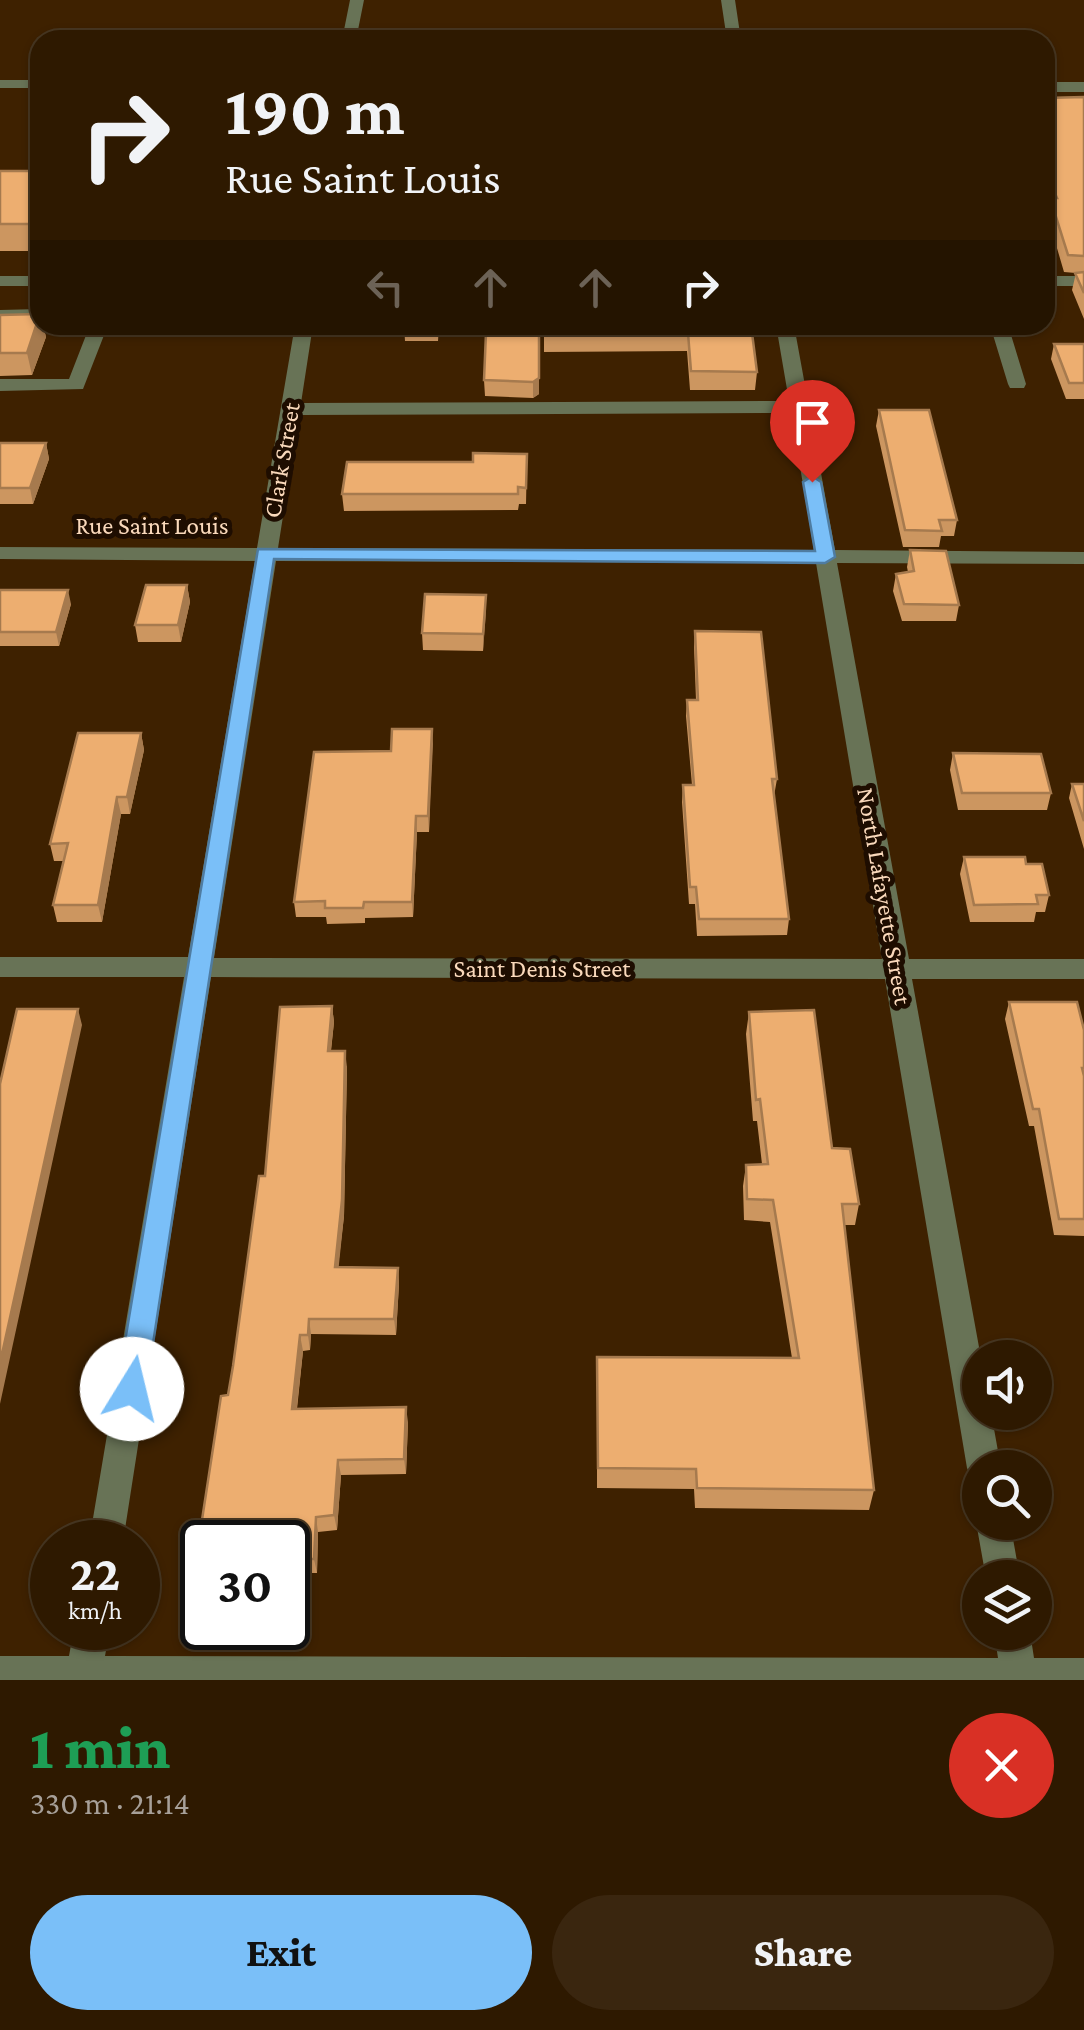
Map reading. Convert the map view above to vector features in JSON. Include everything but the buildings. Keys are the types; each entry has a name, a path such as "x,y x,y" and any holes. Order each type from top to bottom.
{"street":[{"path":"351,30 356,0"},
{"path":"728,0 732,30"},
{"path":"0,84 30,84"},
{"path":"1055,88 1084,88"},
{"path":"0,280 30,280"},
{"path":"1055,281 1084,281"},
{"path":"0,315 30,314"},
{"path":"0,385 76,385 94,335"},
{"name":"Clark Street","path":"110,1520 302,335"},
{"name":"North Lafayette Street","path":"786,335 981,1450"},
{"path":"1003,335 1018,384"},
{"path":"290,409 799,407"},
{"name":"Rue Saint Louis","path":"0,552 1084,558"},
{"name":"Saint Denis Street","path":"0,967 1084,969"},
{"path":"84,1676 88,1650"},
{"path":"1015,1650 1020,1678"},
{"path":"0,1674 1084,1676"}],"route":[{"path":"132,1389 265,553 825,557 812,482"}]}
